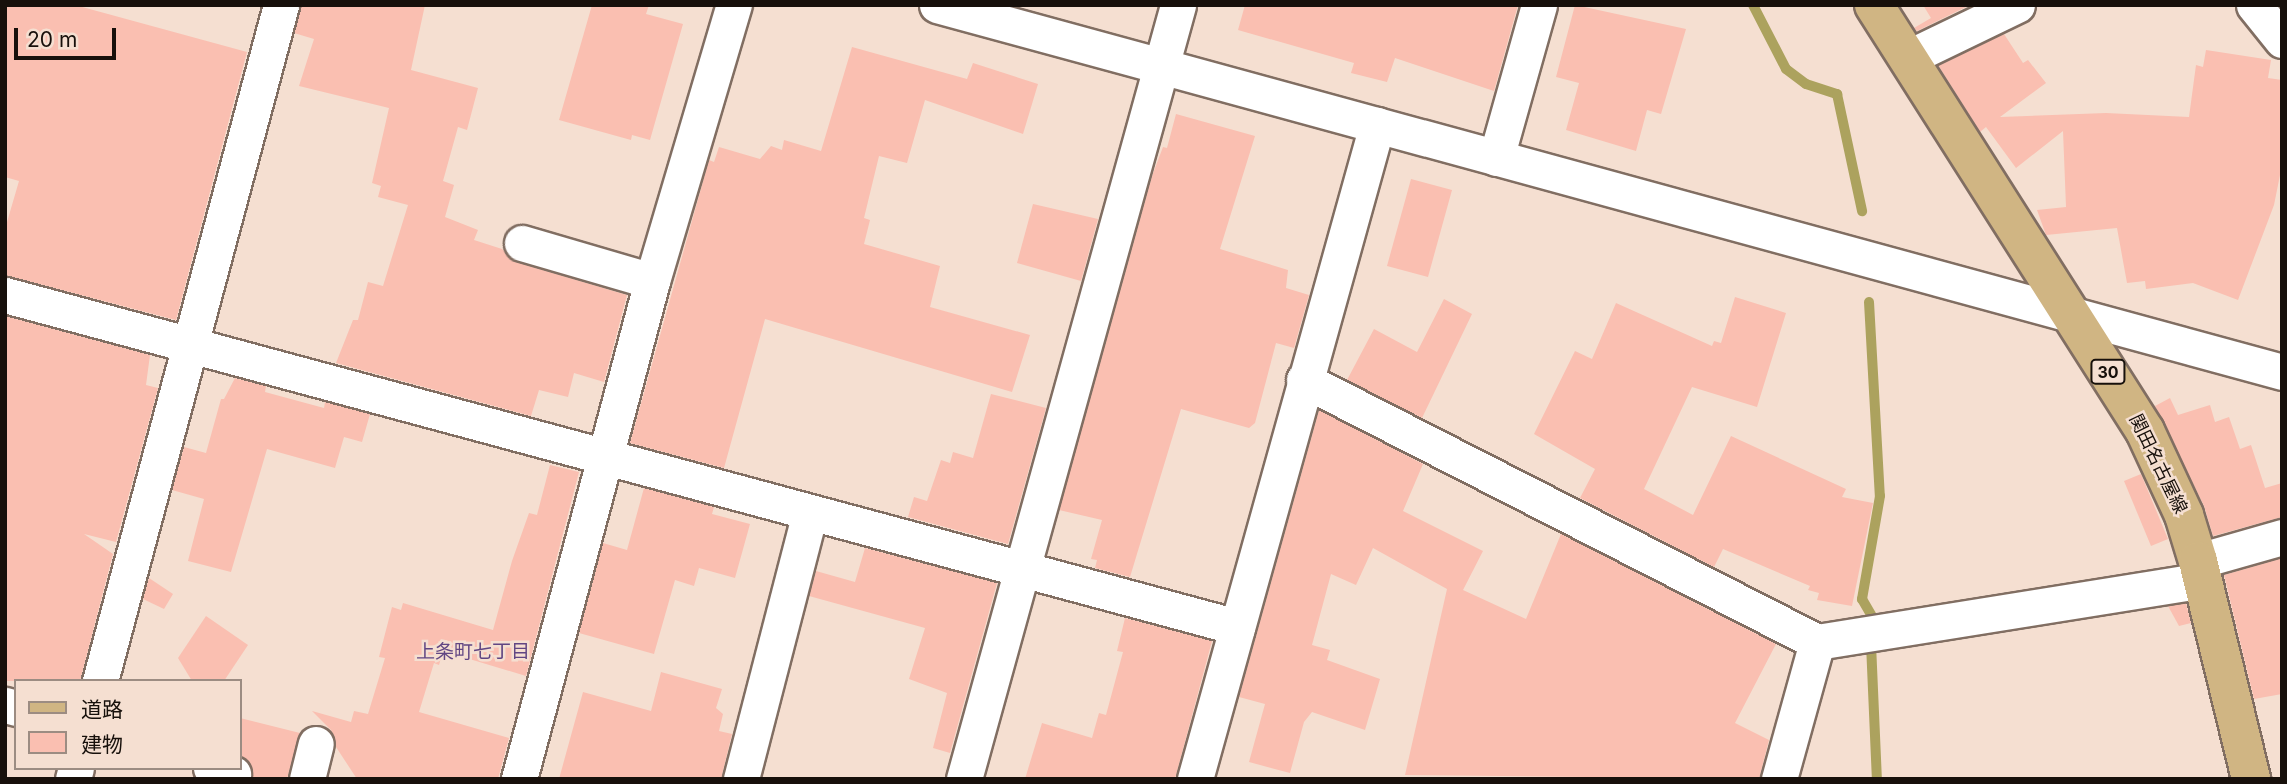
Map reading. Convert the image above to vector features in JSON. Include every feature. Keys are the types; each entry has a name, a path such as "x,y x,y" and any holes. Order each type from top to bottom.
{"main road":[{"name":"関田名古屋線","path":"1874,5 2145,431 2184,514 2201,571 2251,779"}],"street":[{"path":"101,679 281,5"},
{"path":"519,779 653,281 734,5"},
{"path":"937,5 2282,372"},
{"path":"964,779 1158,66 1178,5"},
{"path":"1496,158 1539,5"},
{"path":"1907,58 2017,5"},
{"path":"2254,5 2282,40"},
{"path":"1195,779 1377,125"},
{"path":"522,243 653,281"},
{"path":"5,295 1237,627"},
{"path":"1304,380 1817,642 2201,571 2282,537"},
{"path":"741,779 810,513"},
{"path":"1779,779 1817,642"},
{"path":"307,779 316,744"}],"building":[{"path":"5,5 75,5 247,52 176,320 5,275 5,229 19,181 5,177"},
{"path":"301,5 425,5 411,70 478,88 467,130 458,127 443,181 454,185 445,217 478,230 474,240 502,249 516,262 627,295 604,382 574,373 568,397 539,390 531,416 336,363 353,320 358,320 368,282 383,286 408,205 378,197 381,186 372,183 389,108 299,86 314,39 294,33"},
{"path":"592,5 649,5 646,14 683,24 650,140 632,135 631,140 559,120"},
{"path":"1245,5 1518,5 1494,91 1395,58 1387,82 1351,73 1354,63 1238,30"},
{"path":"1575,5 1686,29 1661,114 1647,110 1636,151 1566,130 1579,83 1556,77"},
{"path":"1923,5 1970,5 1917,31 1914,28 1931,18"},
{"path":"2004,34 2023,63 2028,60 2046,83 2000,117 2106,113 2189,117 2196,65 2203,67 2206,50 2271,60 2268,78 2282,80 2282,165 2274,205 2238,300 2193,283 2146,289 2145,281 2127,283 2117,228 2046,235 2037,210 2066,207 2063,131 2016,168 1986,127 1980,132 1938,65"},
{"path":"852,47 967,79 973,63 1038,84 1023,134 925,100 907,163 879,156 864,218 870,220 864,244 940,266 930,307 1030,335 1012,392 765,319 724,468 630,443 709,160 714,162 719,147 760,159 771,146 782,150 784,140 821,151"},
{"path":"1176,114 1255,136 1220,249 1288,270 1286,288 1309,295 1294,348 1276,343 1255,423 1249,428 1181,409 1130,577 1095,568 1097,560 1091,559 1102,520 1059,510 1152,176 1163,147 1167,148"},
{"path":"1411,179 1452,190 1428,277 1387,266"},
{"path":"1033,204 1098,219 1081,281 1017,263"},
{"path":"1735,297 1786,313 1757,407 1692,387 1644,489 1693,515 1731,436 1846,489 1842,497 1873,503 1852,606 1817,600 1819,593 1808,590 1810,586 1723,549 1714,567 1580,498 1595,469 1534,434 1575,351 1592,359 1616,303 1712,346 1714,341 1721,343"},
{"path":"1444,299 1472,314 1422,418 1347,380 1374,329 1417,352"},
{"path":"5,316 150,355 146,385 158,388 116,542 84,534 113,554 81,679 5,681"},
{"path":"235,378 266,386 265,392 324,408 325,402 370,414 362,442 344,437 335,468 267,449 231,572 188,561 204,499 172,490 184,447 206,453 221,399 224,399"},
{"path":"991,394 1046,408 1008,544 908,517 914,497 927,501 941,460 950,463 953,452 973,458"},
{"path":"2170,398 2178,415 2210,405 2215,422 2229,417 2240,449 2251,445 2265,488 2282,483 2282,517 2213,536 2204,506 2155,406"},
{"path":"1319,410 1423,464 1403,511 1483,551 1463,590 1526,619 1561,534 1776,644 1735,723 1769,740 1759,779 1405,775 1447,589 1373,548 1356,585 1331,574 1312,645 1330,650 1327,660 1380,679 1365,730 1312,712 1304,722 1290,773 1249,762 1265,704 1239,697"},
{"path":"550,465 579,472 526,676 443,651 439,665 434,663 419,712 509,738 498,779 357,779 336,747 331,730 312,711 351,722 354,711 368,714 385,658 379,657 392,607 401,610 403,603 493,630 512,561 529,513 537,515"},
{"path":"2141,474 2168,539 2151,546 2124,481"},
{"path":"644,488 714,507 712,514 750,524 735,578 699,568 694,586 675,580 654,654 579,633 603,543 627,550"},
{"path":"865,548 997,583 950,753 933,748 947,693 909,679 925,628 809,596 816,571 855,582"},
{"path":"2282,558 2282,694 2254,699 2224,575"},
{"path":"149,578 173,594 164,609 143,599"},
{"path":"2186,603 2191,623 2179,626 2168,606"},
{"path":"206,616 248,645 225,679 191,679 178,658"},
{"path":"1125,618 1212,641 1175,779 1025,779 1042,723 1092,738 1099,713 1106,715 1123,652 1117,651"},
{"path":"661,672 722,689 716,708 723,714 719,731 732,734 721,779 559,779 583,692 651,711"},
{"path":"242,718 300,733 287,779 252,779 252,768 242,757"}],"waterway":[{"path":"1753,5 1786,69 1806,84 1837,94 1862,211"},
{"path":"1869,302 1880,496 1862,599 1872,616"},
{"path":"1871,644 1877,779"}],"district":[{"name":"上条町七丁目","path":"473,652"}]}
